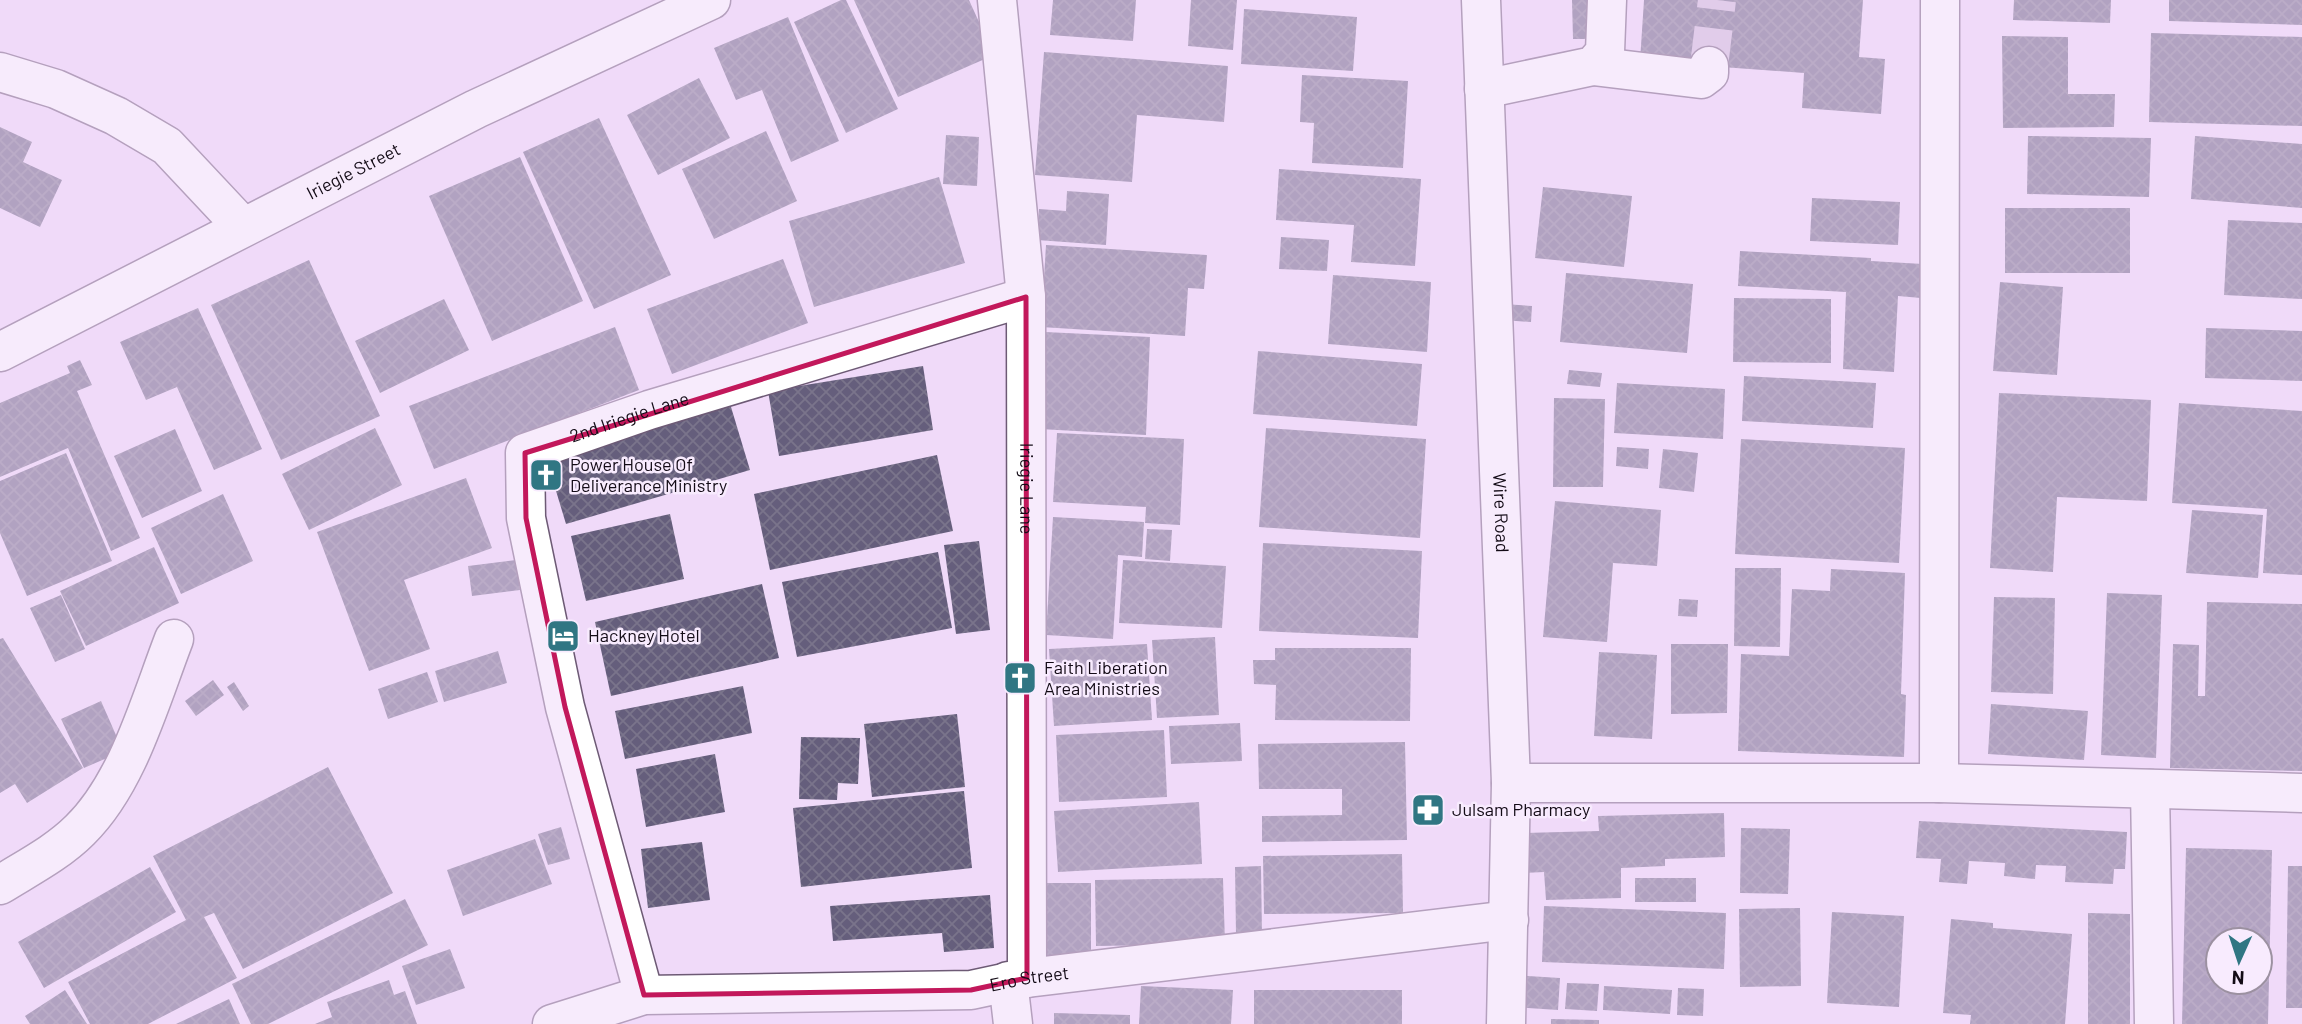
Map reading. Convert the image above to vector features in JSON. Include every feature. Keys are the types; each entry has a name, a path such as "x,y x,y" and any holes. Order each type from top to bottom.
{"street":[{"name":"Iriegie Street","path":"0,352 476,109 711,0"},
{"name":"Iriegie Lane","path":"997,0 1026,297 1018,979 1013,1024"},
{"name":"Wire Road","path":"1481,0 1511,783 1506,1024"},
{"path":"1593,66 1605,52 1607,0"},
{"path":"1939,783 1940,0"},
{"path":"1484,89 1593,66 1701,79 1709,73 1709,66"},
{"path":"0,72 56,89 116,116 167,146 243,227"},
{"name":"2nd Iriegie Lane","path":"644,995 565,707 526,518 526,453 649,410 1026,297"},
{"path":"0,885 57,849 81,829 106,795 126,764 174,639"},
{"path":"1511,783 1939,783 2302,793"},
{"path":"2150,789 2154,1024"},
{"name":"Ero Street","path":"553,1024 644,995 971,990 1018,979 1509,920"}],"highlighted area":[{"path":"1026,297 1027,978 971,990 644,995 565,707 526,518 525,453"}],"building":[{"path":"846,0 898,109 846,133 794,22"},
{"path":"854,0 969,0 994,55 898,97"},
{"path":"1053,0 1136,0 1133,41 1050,35"},
{"path":"1191,0 1237,0 1233,50 1188,46"},
{"path":"1572,0 1591,0 1591,39 1573,39"},
{"path":"1644,0 1863,0 1859,57 1885,59 1881,114 1802,108 1804,73 1640,61"},
{"path":"2014,0 2111,0 2110,23 2013,20"},
{"path":"2169,0 2302,0 2302,25 2169,21"},
{"path":"1244,9 1357,17 1353,71 1241,64"},
{"path":"788,17 839,141 791,162 762,90 736,100 714,48"},
{"path":"2151,33 2302,37 2302,126 2149,122"},
{"path":"2002,36 2068,37 2068,94 2115,94 2114,127 2003,128"},
{"path":"1044,52 1228,66 1224,122 1137,115 1132,182 1035,175"},
{"path":"1302,75 1408,81 1403,168 1312,163 1314,123 1300,122"},
{"path":"699,78 730,138 658,175 627,115"},
{"path":"599,118 671,275 594,309 523,152"},
{"path":"0,127 32,142 23,162 62,180 40,227 0,208"},
{"path":"766,131 797,201 714,239 682,169"},
{"path":"946,135 979,137 977,186 943,184"},
{"path":"2028,136 2151,138 2149,197 2027,194"},
{"path":"2195,136 2302,144 2302,208 2191,199"},
{"path":"520,157 583,301 492,341 429,196"},
{"path":"1279,169 1421,179 1415,266 1351,262 1354,225 1276,220"},
{"path":"939,177 965,263 814,307 789,221"},
{"path":"1543,187 1632,196 1624,267 1535,258"},
{"path":"1067,191 1109,194 1106,245 1037,240 1039,209 1066,211"},
{"path":"1812,198 1900,202 1898,245 1810,241"},
{"path":"2005,208 2130,208 2130,273 2005,273"},
{"path":"2228,220 2302,223 2302,299 2224,295"},
{"path":"1281,237 1329,240 1327,271 1279,269"},
{"path":"1046,245 1207,255 1204,289 1188,288 1185,336 1041,327"},
{"path":"1740,251 1871,258 1871,261 1923,264 1921,298 1898,296 1894,372 1843,369 1846,292 1738,286"},
{"path":"783,259 808,323 672,374 647,309"},
{"path":"309,260 380,416 281,460 211,305"},
{"path":"1566,273 1693,284 1687,353 1560,342"},
{"path":"1333,275 1431,282 1427,352 1328,344"},
{"path":"2000,282 2063,287 2057,375 1993,371"},
{"path":"1734,298 1831,299 1831,363 1733,362"},
{"path":"444,299 469,350 380,393 355,341"},
{"path":"1504,304 1532,306 1531,322 1503,320"},
{"path":"198,308 262,449 214,470 177,387 146,400 120,342"},
{"path":"615,327 639,390 434,469 409,406"},
{"path":"2206,328 2302,331 2302,381 2205,378"},
{"path":"1045,332 1150,337 1146,435 1040,429"},
{"path":"1258,351 1422,364 1417,426 1253,414"},
{"path":"80,360 92,385 77,391 140,538 111,551 68,448 0,477 0,403 70,373 67,366"},
{"path":"923,366 933,430 779,456 768,391"},
{"path":"1569,370 1602,373 1600,387 1567,384"},
{"path":"1744,376 1876,383 1873,428 1742,421"},
{"path":"1617,383 1725,389 1723,439 1614,433"},
{"path":"1999,393 2151,400 2147,501 2057,497 2053,572 1990,568"},
{"path":"728,397 750,470 566,524 544,451"},
{"path":"1554,398 1605,399 1603,487 1553,487"},
{"path":"2179,403 2302,411 2302,575 2263,573 2267,509 2172,503"},
{"path":"375,428 402,485 309,530 282,474"},
{"path":"1266,428 1426,439 1420,538 1259,527"},
{"path":"175,429 202,491 142,518 114,456"},
{"path":"1057,433 1184,439 1180,525 1145,523 1146,507 1053,502"},
{"path":"1741,439 1905,448 1899,563 1735,554"},
{"path":"1617,447 1649,449 1648,469 1616,466"},
{"path":"1663,449 1698,453 1694,492 1659,488"},
{"path":"66,453 112,561 27,596 0,533 0,481"},
{"path":"937,455 953,531 770,570 754,494"},
{"path":"466,478 492,548 404,580 430,649 369,671 317,532"},
{"path":"223,494 253,561 181,594 151,528"},
{"path":"1555,501 1661,510 1657,566 1613,563 1607,642 1543,637"},
{"path":"2192,510 2263,515 2258,578 2186,573"},
{"path":"670,514 684,579 586,601 571,536"},
{"path":"1053,517 1144,522 1142,557 1118,555 1113,639 1046,635"},
{"path":"1147,529 1172,530 1170,561 1145,559"},
{"path":"979,541 990,630 956,634 944,545"},
{"path":"1263,543 1422,551 1418,638 1259,631"},
{"path":"154,547 179,603 86,646 60,591"},
{"path":"938,552 952,628 797,657 782,582"},
{"path":"516,560 520,590 472,596 468,566"},
{"path":"1123,560 1226,566 1222,628 1119,623"},
{"path":"1735,568 1781,568 1780,647 1734,646"},
{"path":"1831,569 1905,573 1901,694 1906,695 1904,757 1738,751 1741,654 1789,656 1792,589 1830,591"},
{"path":"762,584 779,658 611,696 595,622"},
{"path":"2107,593 2162,595 2156,758 2101,755"},
{"path":"61,595 85,649 55,662 30,608"},
{"path":"1994,597 2055,598 2053,694 1991,692"},
{"path":"1679,599 1698,600 1697,617 1678,616"},
{"path":"2207,602 2302,604 2302,771 2170,768 2173,644 2199,645 2198,696 2205,696"},
{"path":"1215,637 1219,715 1157,718 1152,640"},
{"path":"3,638 83,768 27,803 15,784 0,793 0,639"},
{"path":"1147,644 1152,720 1054,726 1049,649"},
{"path":"1671,644 1728,644 1727,713 1671,714"},
{"path":"1275,648 1411,648 1410,721 1275,720 1276,685 1254,684 1253,660 1275,660"},
{"path":"498,651 507,683 444,702 435,671"},
{"path":"1599,652 1657,655 1652,739 1594,736"},
{"path":"427,672 438,702 388,719 378,689"},
{"path":"213,680 224,695 196,716 185,701"},
{"path":"234,682 249,706 243,711 227,687"},
{"path":"743,686 752,733 625,759 615,711"},
{"path":"101,701 123,751 84,768 61,719"},
{"path":"1991,704 2088,711 2084,760 1988,754"},
{"path":"957,714 965,787 872,797 864,724"},
{"path":"1240,723 1242,761 1171,764 1169,726"},
{"path":"1164,730 1167,797 1059,802 1056,735"},
{"path":"801,737 860,738 858,784 838,783 837,800 799,799"},
{"path":"1405,742 1407,840 1262,842 1262,816 1342,815 1342,789 1259,789 1258,744"},
{"path":"715,754 725,812 646,827 636,769"},
{"path":"328,767 393,893 243,969 214,913 204,917 237,978 148,1024 90,1024 68,982 186,920 153,856"},
{"path":"964,791 972,868 801,887 793,808"},
{"path":"1199,802 1202,864 1058,872 1054,811"},
{"path":"1724,813 1725,857 1665,859 1665,866 1621,868 1621,898 1546,900 1544,872 1523,873 1522,833 1599,831 1598,816"},
{"path":"1919,821 2127,832 2125,869 2114,869 2113,884 2065,882 2066,866 2036,865 2035,879 2004,876 2005,863 1969,861 1967,884 1939,882 1941,859 1916,858"},
{"path":"561,827 570,859 548,865 538,834"},
{"path":"1741,828 1790,829 1788,894 1740,893"},
{"path":"535,839 552,884 463,916 447,870"},
{"path":"702,842 710,900 648,908 641,849"},
{"path":"2186,848 2272,850 2270,926 2204,926 2204,996 2269,996 2268,1024 2182,1024"},
{"path":"1402,854 1403,913 1264,914 1263,856"},
{"path":"1261,866 1262,935 1236,935 1235,867"},
{"path":"2288,866 2302,866 2302,1008 2286,1008"},
{"path":"150,867 176,912 44,988 18,942"},
{"path":"1223,878 1225,944 1096,946 1095,880"},
{"path":"1635,878 1696,878 1696,902 1635,902"},
{"path":"1040,883 1091,883 1091,957 1041,957"},
{"path":"990,895 994,948 944,952 942,933 833,941 830,906"},
{"path":"405,899 428,945 268,1024 251,1024 232,984"},
{"path":"1544,906 1726,913 1724,969 1542,962"},
{"path":"1800,908 1801,986 1740,987 1739,909"},
{"path":"1832,912 1904,916 1899,1007 1827,1003"},
{"path":"2088,913 2130,914 2130,1024 2088,1024"},
{"path":"1951,919 1993,923 1993,928 2072,934 2065,1024 1970,1024 1971,1015 1943,1013"},
{"path":"450,949 465,988 416,1005 402,966"},
{"path":"1514,975 1560,978 1558,1010 1512,1007"},
{"path":"389,980 394,995 405,991 417,1024 315,1024 332,1017 327,1002"},
{"path":"1567,983 1599,984 1597,1011 1565,1009"},
{"path":"1141,986 1233,990 1231,1024 1139,1024"},
{"path":"1604,986 1672,990 1670,1014 1603,1010"},
{"path":"1678,988 1704,989 1703,1016 1677,1015"},
{"path":"65,990 87,1024 30,1024 25,1016"},
{"path":"1254,990 1402,990 1402,1024 1254,1024"},
{"path":"229,999 240,1024 176,1024"},
{"path":"1054,1013 1130,1015 1130,1024 1054,1024"},
{"path":"1551,1019 1599,1020 1599,1024 1551,1024"}],"tunnel":[{"path":"1709,66 1717,0"}],"place":[{"name":"Power House Of Deliverance Ministry","path":"546,475"},
{"name":"Hackney Hotel","path":"563,636"},
{"name":"Faith Liberation Area Ministries","path":"1020,678"},
{"name":"Julsam Pharmacy","path":"1428,810"}]}
